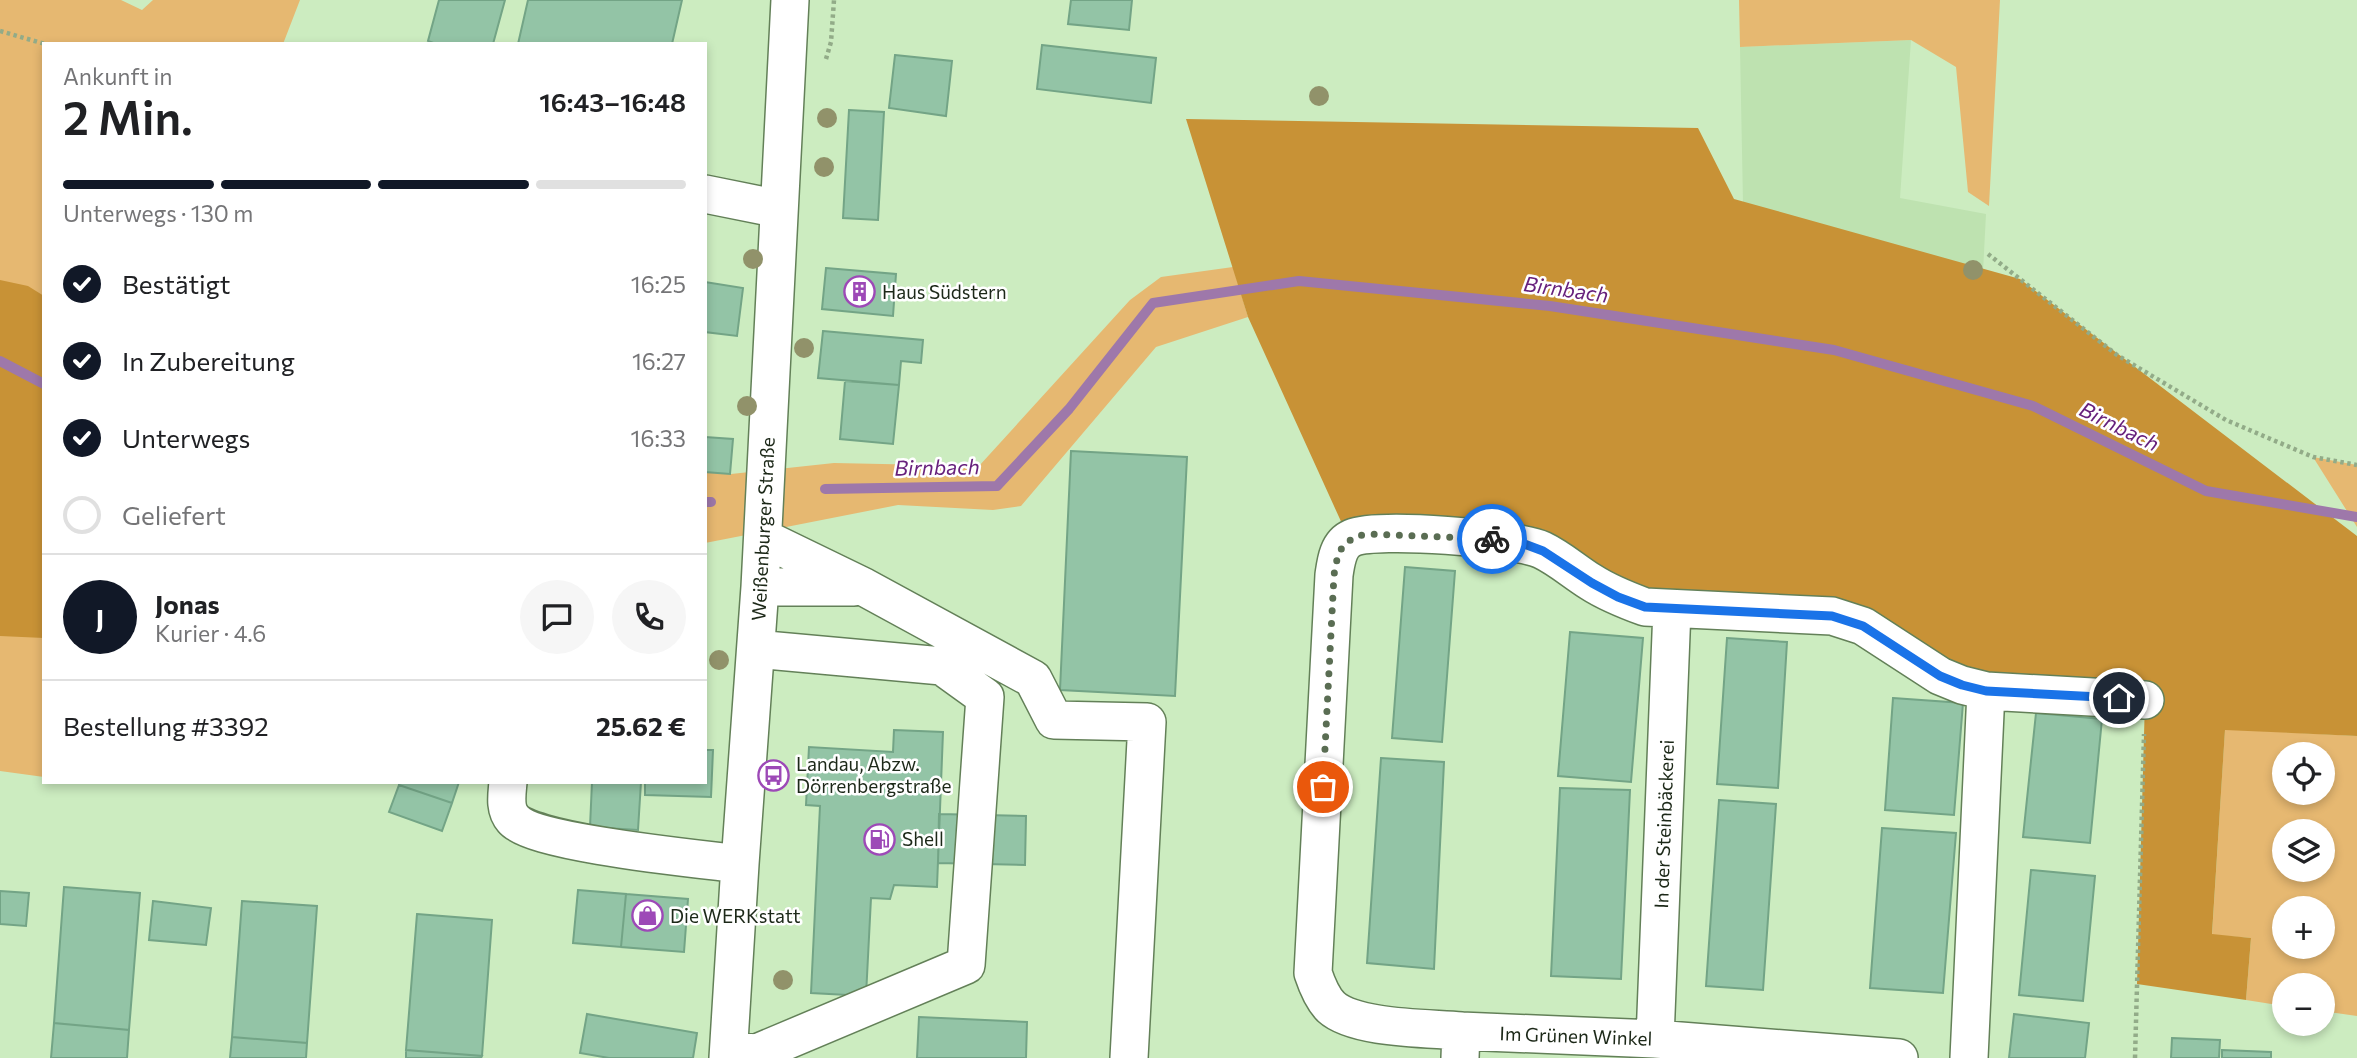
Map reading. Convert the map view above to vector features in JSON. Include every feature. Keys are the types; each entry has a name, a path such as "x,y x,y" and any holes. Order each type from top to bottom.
{"street":[{"name":"Weißenburger Straße","path":"729,1054 763,538 790,0"},
{"path":"707,194 779,209"},
{"name":"Im Grünen Winkel","path":"1672,609 1645,607 1618,597 1543,551 1519,542 1489,538 1388,534 1366,534 1349,538 1338,553 1334,575 1314,973 1320,991 1332,1007 1351,1018 1461,1045 1655,1039 1899,1058"},
{"path":"763,538 864,587 1034,679 1054,720 1147,722 1129,1058"},
{"path":"760,587 864,587"},
{"path":"1672,609 1832,616 1863,626 1940,676 1962,685 1986,691 2145,700"},
{"name":"In der Steinbäckerei","path":"1655,1039 1672,609"},
{"path":"729,1054 757,1053 966,965 985,698 942,666 756,649"},
{"path":"1969,1058 1986,691"},
{"path":"508,784 507,808 513,819 524,828 570,841 740,864"}],"path":[{"path":"0,31 42,43"},
{"path":"1988,254 2117,355 2226,420 2313,457 2357,465"},
{"path":"2135,1058 2145,700"}],"shaded area":[{"path":"0,0 121,0 142,10 153,0 300,0 284,42 42,42 42,777 0,771"},
{"path":"1739,0 2000,0 1989,206 1968,192 1956,67 1911,40 1740,47"},
{"path":"1911,40 1900,198 1986,214 1982,291 1743,204 1740,47"},
{"path":"1186,119 1698,128 1734,199 2020,279 2357,536 2357,736 2225,730 2212,934 2251,938 2246,1000 2137,984 2145,700 1986,691 1888,641 1672,609 1543,551 1349,539 1248,317"},
{"path":"1233,267 1248,317 1156,347 1021,506 993,510 898,505 707,543 707,472 731,474 834,463 979,466 1130,300 1161,277"},
{"path":"0,280 28,286 42,295 42,638 0,636"},
{"path":"2313,457 2357,465 2357,527"},
{"path":"2225,729 2357,736 2357,1016 2335,1013 2335,973 2272,973 2272,1004 2246,1000 2251,938 2212,935"}],"building":[{"path":"439,0 505,0 494,42 428,41"},
{"path":"528,0 682,0 672,42 518,42"},
{"path":"1071,0 1132,0 1129,30 1068,24"},
{"path":"1042,45 1156,58 1151,103 1037,89"},
{"path":"895,55 952,61 946,116 889,108"},
{"path":"849,110 884,112 878,220 843,218"},
{"name":"Haus Südstern","path":"826,268 896,274 893,316 822,309"},
{"path":"707,282 743,288 737,336 707,332"},
{"path":"823,331 923,340 921,363 901,361 899,385 818,378"},
{"path":"845,381 899,385 893,444 840,439"},
{"path":"707,437 733,439 730,474 707,472"},
{"path":"1071,451 1187,457 1175,696 1060,690"},
{"path":"1405,567 1455,571 1442,742 1392,738"},
{"path":"1570,632 1643,638 1631,782 1558,776"},
{"path":"1727,638 1787,642 1778,788 1717,784"},
{"path":"1893,698 1963,703 1954,815 1885,810"},
{"path":"2036,713 2102,719 2090,843 2023,837"},
{"name":"Shell","path":"894,730 943,732 937,887 894,885 890,899 871,898 866,996 811,993 820,806 806,805 809,747 893,752"},
{"path":"707,750 713,750 711,797 645,795 645,784 707,784"},
{"path":"1381,758 1444,762 1434,969 1367,963"},
{"path":"399,784 458,784 452,803"},
{"path":"592,784 641,784 638,830 590,827"},
{"path":"399,785 452,803 442,831 389,812"},
{"path":"1560,788 1630,790 1621,979 1551,976"},
{"path":"1719,800 1776,804 1763,990 1706,986"},
{"path":"939,814 1026,816 1025,865 938,863"},
{"path":"1882,828 1956,833 1943,993 1870,988"},
{"path":"2031,870 2095,876 2083,1001 2019,995"},
{"path":"64,887 140,893 129,1030 54,1023"},
{"path":"578,890 626,894 621,947 573,943"},
{"path":"0,891 29,893 26,926 0,924"},
{"path":"626,894 688,899 684,952 621,947"},
{"path":"153,901 211,908 206,945 149,940"},
{"path":"242,901 317,906 307,1043 232,1037"},
{"path":"417,914 492,920 482,1056 406,1050"},
{"path":"587,1014 697,1033 693,1058 609,1058 580,1053"},
{"path":"2014,1014 2089,1023 2085,1058 2009,1058"},
{"path":"919,1017 1027,1022 1026,1058 917,1058"},
{"path":"54,1023 129,1030 127,1058 51,1058"},
{"path":"232,1037 307,1043 306,1058 230,1058"},
{"path":"2172,1038 2220,1040 2219,1058 2171,1058"},
{"path":"406,1050 482,1056 406,1058"},
{"path":"2222,1050 2271,1052 2271,1058 2222,1058"}],"waterway":[{"name":"Birnbach","path":"825,489 997,486 1069,409 1153,303 1299,281 1550,306 1834,350 2033,406 2206,491 2357,517"},
{"name":"Birnbach","path":"0,361 42,383"}],"way so far":[{"path":"1323,787 1334,575 1338,553 1349,538 1366,534 1492,539"}],"place":[{"name":"Haus Südstern","path":"859,292"},
{"name":"Landau, Abzw. Dörrenbergstraße","path":"773,775"},
{"name":"Shell","path":"879,839"},
{"name":"Die WERKstatt","path":"647,916"}],"route":[{"path":"1492,539 1519,542 1543,551 1592,583 1645,607 1832,616 1863,626 1916,662 1962,685 1986,691 2119,698"}]}
